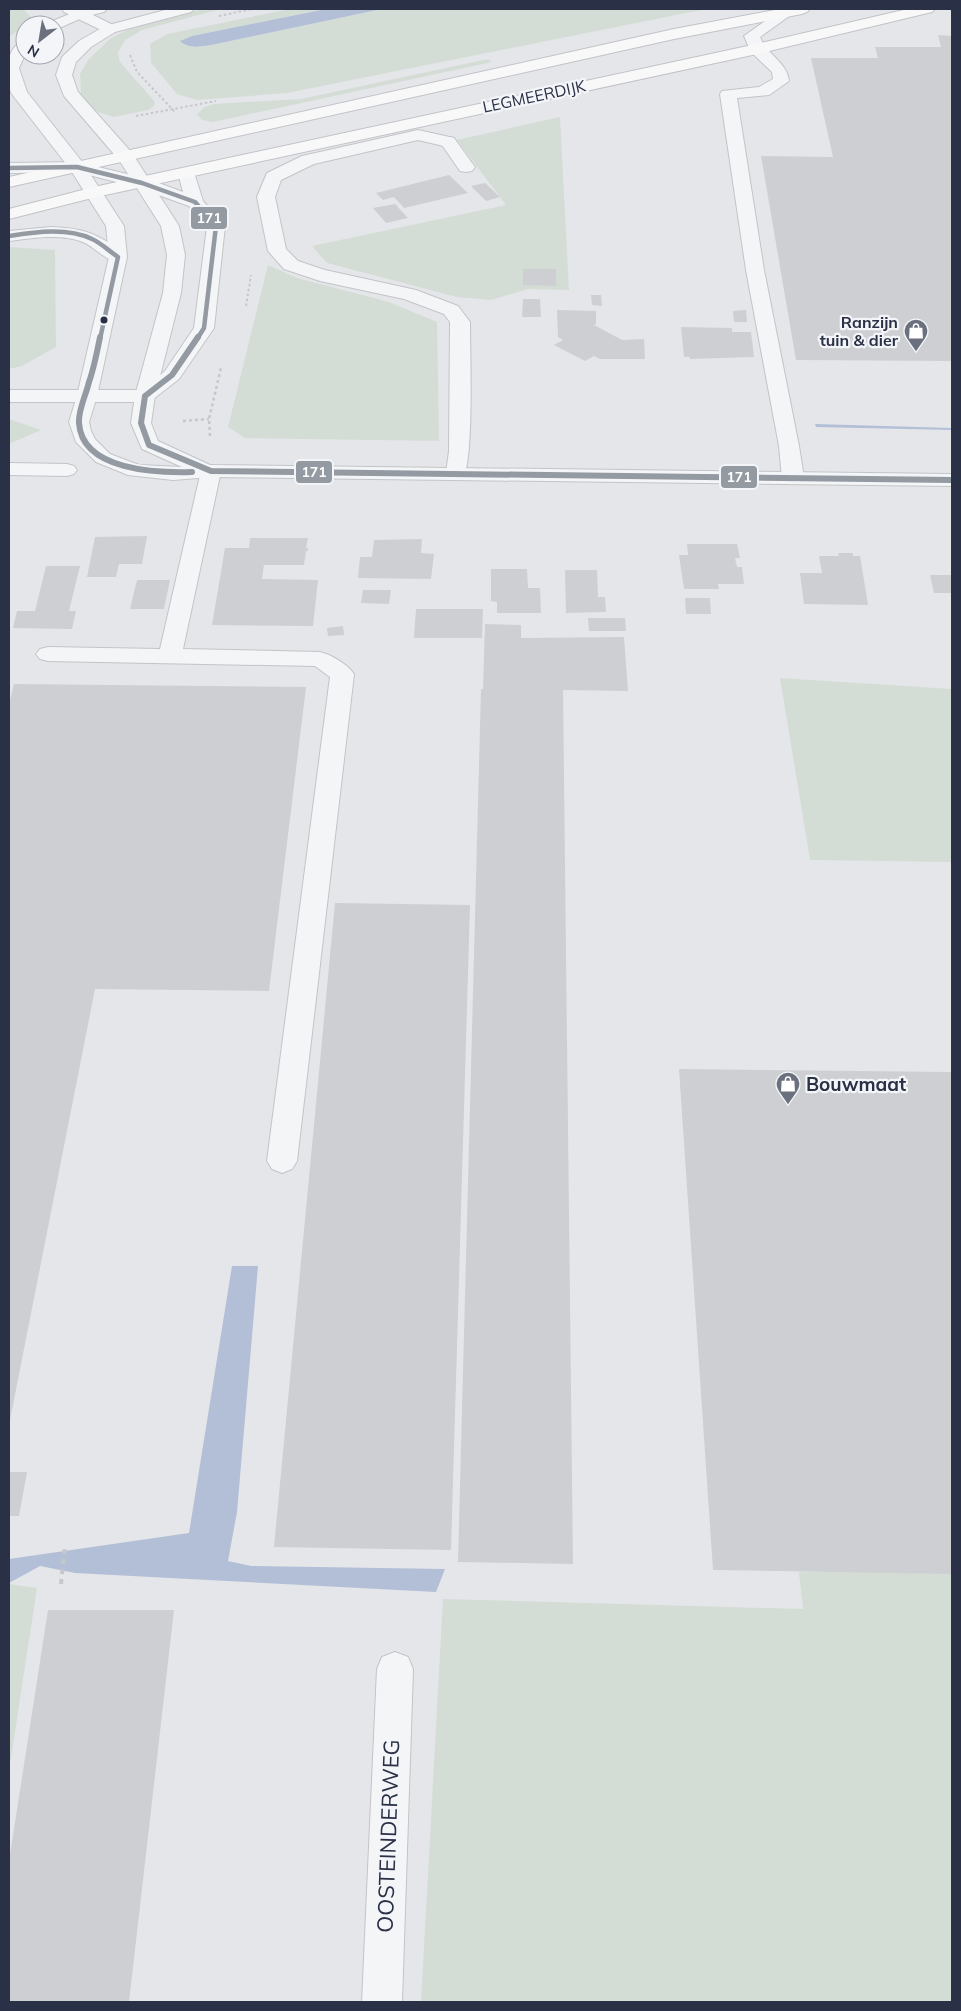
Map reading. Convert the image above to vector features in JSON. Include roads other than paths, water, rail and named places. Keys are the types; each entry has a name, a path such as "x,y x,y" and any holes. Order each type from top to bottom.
{"main road":[{"name":"LEGMEERDIJK","path":"9,214 94,192 757,49 927,9"},
{"name":"LEGMEERDIJK","path":"9,182 664,36 794,10"}],"street":[{"path":"74,12 99,9"},
{"path":"186,9 110,29 85,44 68,60 64,75 70,93 126,157 170,226 176,255 172,293 145,396 140,423 149,445 211,471"},
{"path":"793,478 755,270 728,94 763,92 781,81 780,71 757,49 752,36 794,10"},
{"path":"74,12 110,29"},
{"path":"15,60 11,68 19,93 77,167 115,226 118,257 87,396 79,422 80,431 86,442 103,458 135,471 173,474 211,471 952,480"},
{"path":"456,473 459,451 460,322 451,310 409,294 320,275 291,265 277,251 266,197 273,177 308,160 418,134 448,142 466,167"},
{"name":"LEGMEERDIJK","path":"9,168 77,167 142,183"},
{"path":"9,396 145,396 172,375 204,328 216,226 195,202 187,173"},
{"path":"142,183 195,202"},
{"path":"9,236 26,232 55,233 90,238 118,257"},
{"path":"9,469 67,470"},
{"path":"170,656 211,471"},
{"path":"48,654 320,659 342,674 282,1162"},
{"name":"OOSTEINDERWEG","path":"382,2002 395,1670"}],"water":[{"path":"326,9 382,9 207,46 188,46 180,41 192,36"},
{"path":"815,424 952,428 952,430 816,427"},
{"path":"232,1266 258,1266 237,1512 228,1561 251,1566 445,1569 436,1592 75,1573 40,1566 9,1583 9,1559 189,1533"}],"place":[{"name":"Ranzijn tuin & dier","path":"916,352"},
{"name":"Bouwmaat","path":"788,1105"}]}
